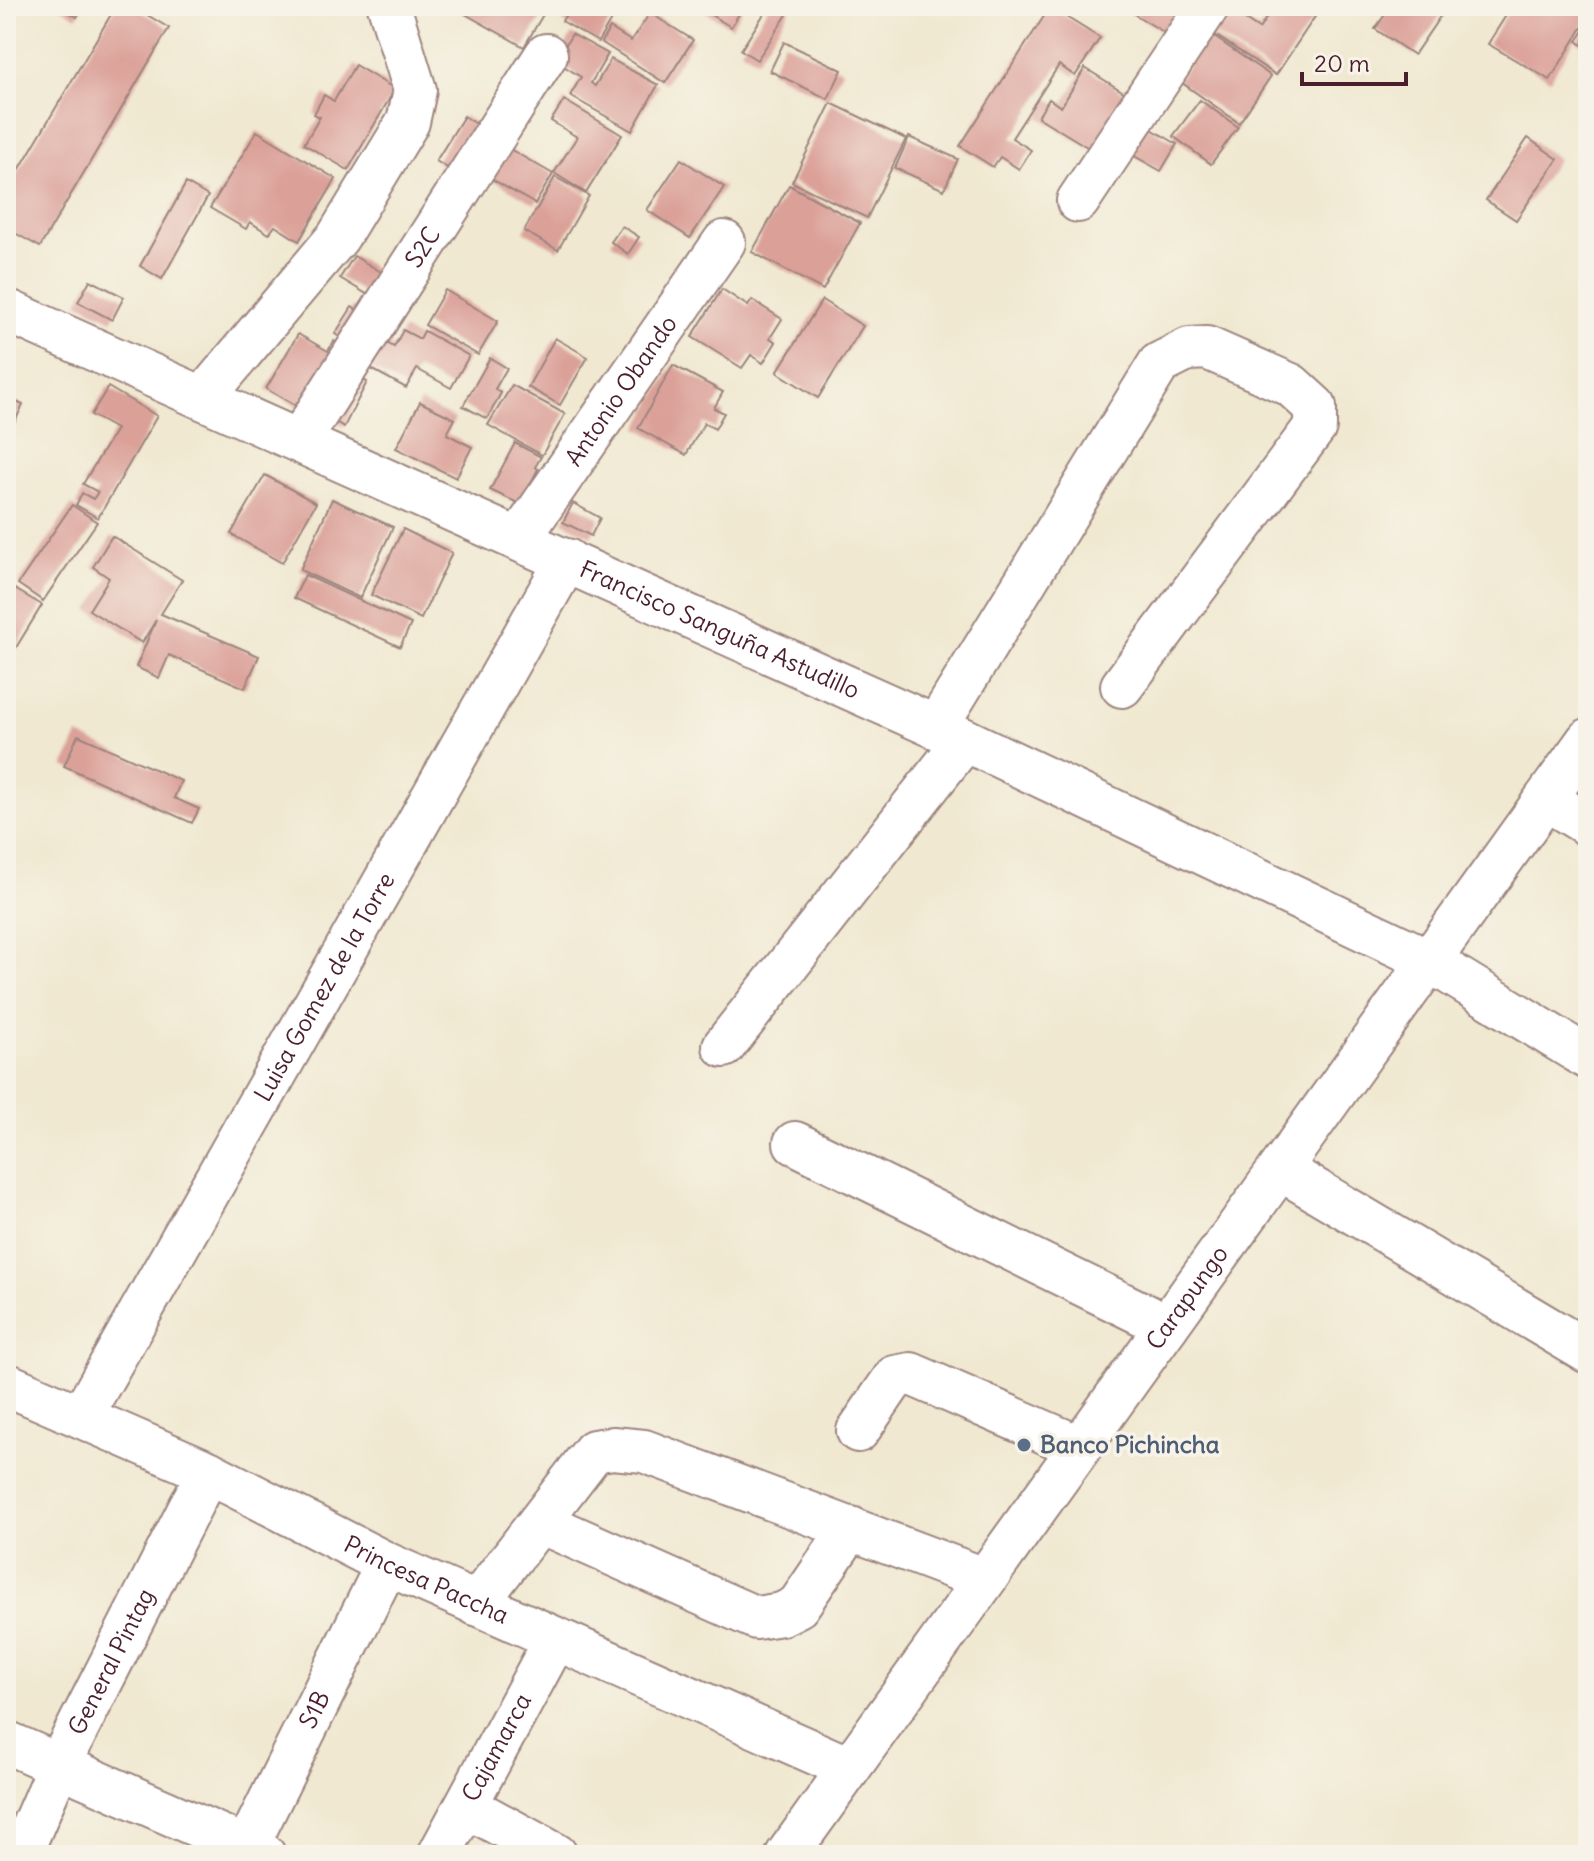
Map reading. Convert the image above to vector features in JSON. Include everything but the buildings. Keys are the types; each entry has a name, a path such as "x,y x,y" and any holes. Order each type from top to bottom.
{"street":[{"path":"203,398 338,237 408,122 415,90 389,6"},
{"path":"1078,201 1208,6"},
{"name":"S2C","path":"299,441 546,55"},
{"name":"Antonio Obando","path":"519,539 724,242"},
{"name":"Francisco Sanguña Astudillo","path":"6,310 951,734 1430,961 1588,1058"},
{"path":"724,1046 951,734 1159,364 1189,349 1207,348 1291,385 1315,407 1315,427 1122,686"},
{"name":"Luisa Gomez de la Torre","path":"82,1415 567,560"},
{"name":"Carapungo","path":"787,1855 1588,740"},
{"path":"1546,799 1588,825"},
{"path":"795,1143 1167,1326"},
{"path":"1280,1169 1588,1352"},
{"path":"858,1431 895,1377 911,1374 1079,1447"},
{"name":"Princesa Paccha","path":"6,1384 208,1472 387,1564 849,1768"},
{"path":"476,1604 594,1451 613,1448 644,1451 984,1579"},
{"name":"General Pintag","path":"20,1855 59,1765 208,1472"},
{"path":"540,1522 756,1618 782,1614 798,1606 851,1528"},
{"name":"S1B","path":"251,1852 387,1564"},
{"name":"Cajamarca","path":"439,1855 555,1640"},
{"path":"6,1742 251,1852"},
{"path":"466,1806 556,1855"}],"place":[{"name":"Banco Pichincha","path":"1024,1445"}]}
